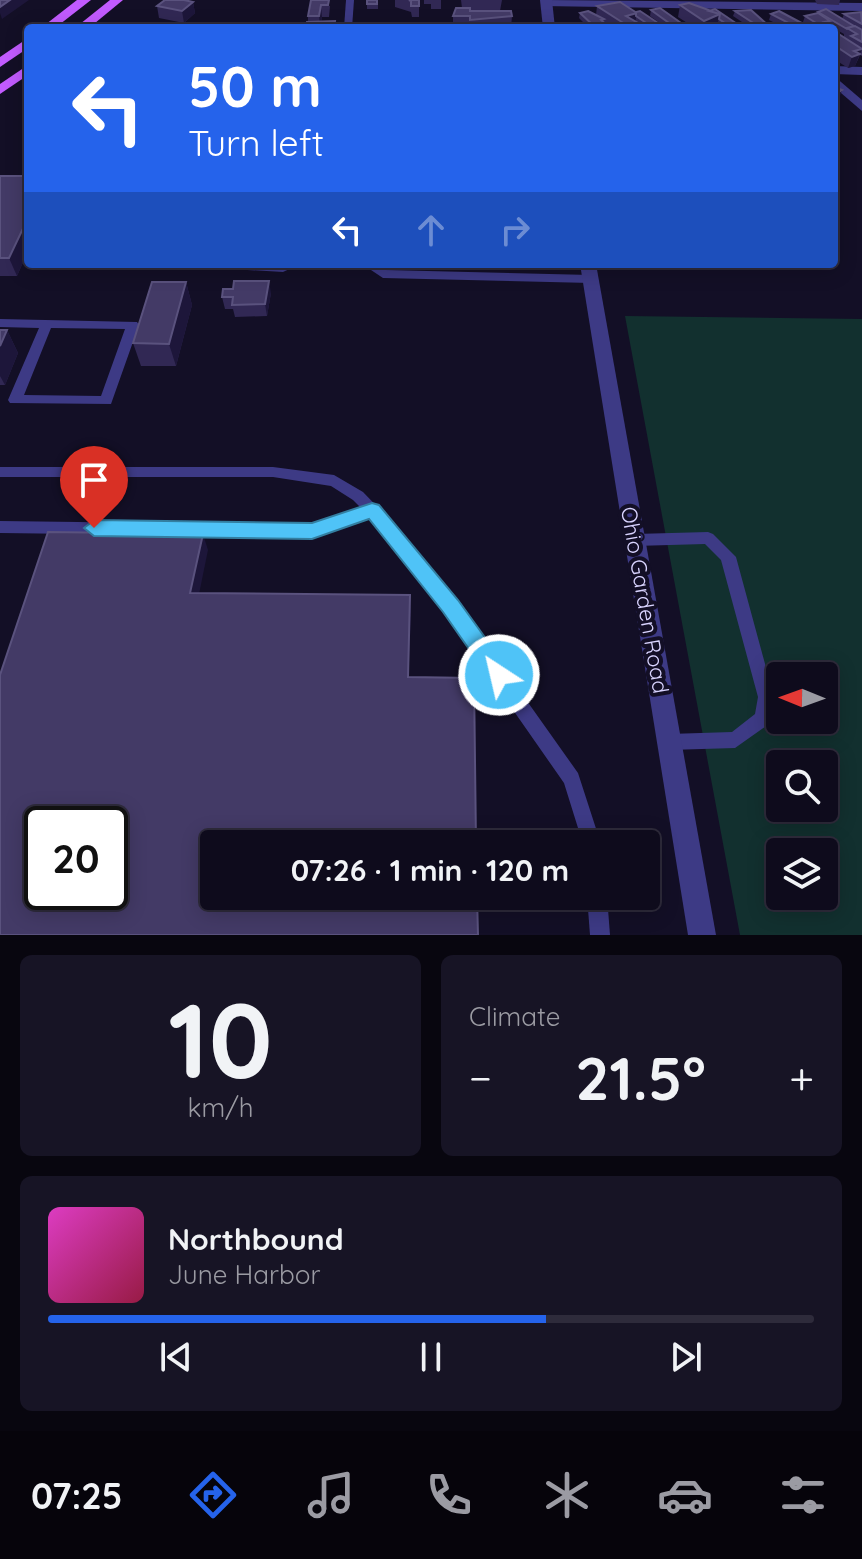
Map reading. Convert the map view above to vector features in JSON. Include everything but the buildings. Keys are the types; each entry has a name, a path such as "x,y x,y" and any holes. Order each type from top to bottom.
{"main road":[{"path":"53,24 85,0"},
{"path":"87,24 117,0"},
{"path":"0,63 24,45"},
{"path":"0,90 24,72"}],"street":[{"path":"549,24 546,2 862,7"},
{"path":"838,70 862,71"},
{"path":"838,84 862,107"},
{"name":"Ohio Garden Road","path":"590,272 702,935"}],"lane":[{"path":"348,24 350,0"},
{"path":"374,268 383,274 590,272"},
{"path":"0,323 133,325 106,401 15,400 47,324"},
{"path":"0,473 273,472 334,481 358,496 372,510 450,606 572,779 588,830"},
{"path":"0,527 312,531 372,510"},
{"path":"635,540 708,538 728,557 766,697 763,718 735,740 669,742"},
{"path":"598,910 600,935"}],"green space":[{"path":"625,316 862,319 862,935 740,935"}],"route":[{"path":"94,528 312,531 372,510 450,606 499,675"}]}
